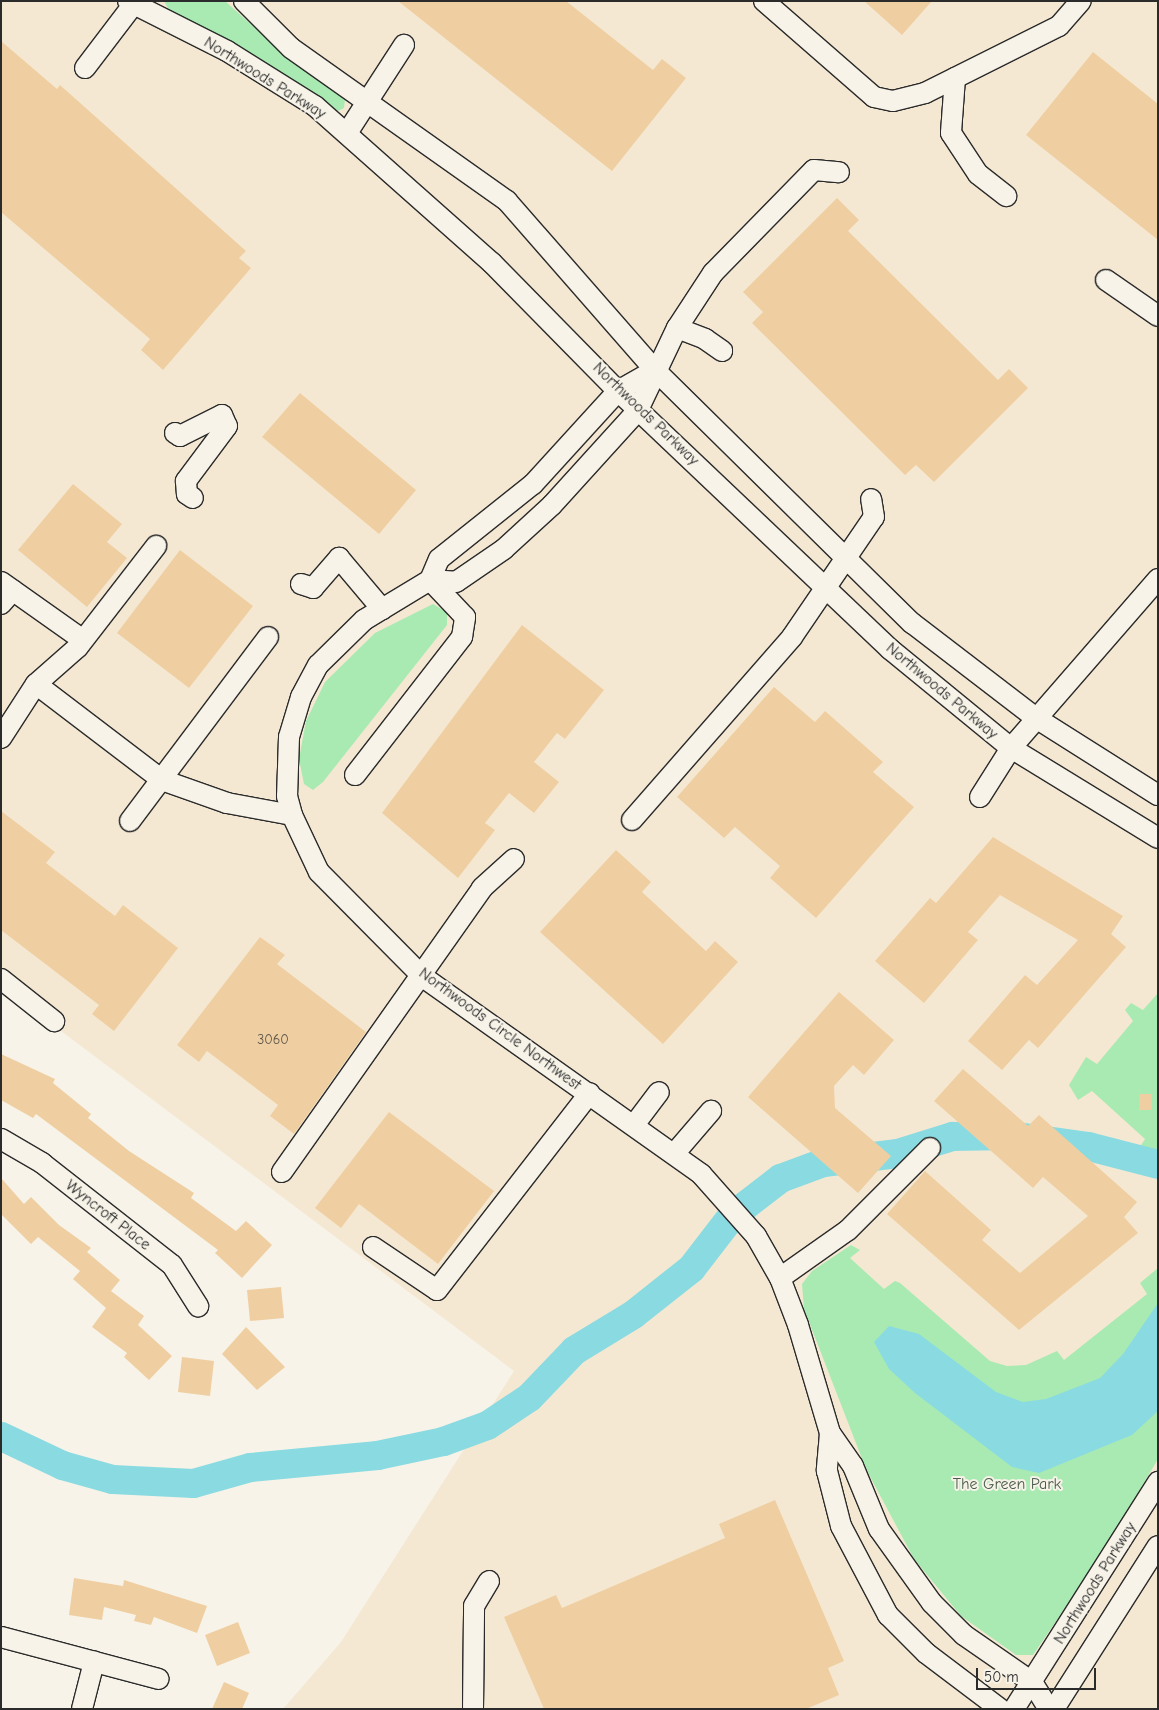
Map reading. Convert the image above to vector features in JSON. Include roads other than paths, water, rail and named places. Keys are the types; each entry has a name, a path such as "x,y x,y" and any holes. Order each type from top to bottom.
{"street":[{"name":"Northwoods Parkway","path":"244,1 292,48 368,100 507,201 655,370 912,623 1036,718 1158,795"},
{"path":"764,1 874,97 893,101 955,78 1060,26 1082,1"},
{"name":"Northwoods Parkway","path":"133,2 227,50 315,106 492,263 618,391 825,584 890,649 1010,748 1158,838"},
{"path":"85,68 133,2"},
{"path":"347,133 404,45"},
{"path":"955,78 951,134 978,174 1006,196"},
{"path":"430,580 456,582 504,549 552,504 638,410 655,370 677,328 713,273 814,170 839,172"},
{"path":"1106,280 1158,316"},
{"path":"677,328 706,338 722,351"},
{"path":"430,580 439,559 533,484 618,391 655,370"},
{"path":"175,433 180,436 222,415 227,426 186,481 187,494 193,498"},
{"path":"632,820 792,637 825,584 874,517 871,499"},
{"path":"1,738 36,684 83,640 156,546"},
{"path":"301,584 313,588 340,558 382,609"},
{"path":"980,797 1010,748 1158,579"},
{"path":"355,775 462,637 466,617 430,580"},
{"name":"Northwoods Circle Northwest","path":"430,580 382,609 337,642 301,697 289,737 287,796 292,815 319,872 423,977 701,1174 756,1236 780,1278 830,1433 853,1466 879,1528 932,1604 964,1634 1032,1682 1049,1709"},
{"path":"5,592 83,640"},
{"path":"130,821 268,637"},
{"path":"36,684 162,780 227,803 292,815"},
{"path":"282,1172 423,977 482,888 514,859"},
{"path":"1,979 54,1021"},
{"path":"634,1125 659,1092"},
{"path":"373,1247 437,1290 590,1094"},
{"path":"674,1154 711,1111"},
{"name":"Wyncroft Place","path":"1,1139 42,1163 172,1265 198,1306"},
{"path":"780,1278 848,1230 930,1148"},
{"name":"Northwoods Circle Northwest","path":"830,1433 827,1471 842,1526 888,1615 926,1653 1000,1709"},
{"name":"Northwoods Parkway","path":"1014,1709 1158,1482"},
{"name":"Northwoods Parkway","path":"1054,1709 1158,1546"},
{"path":"473,1709 474,1606 489,1581"},
{"path":"1,1636 160,1679"},
{"path":"82,1709 94,1662"}],"water":[{"path":"1158,1303 1158,1411 1132,1435 1039,1473 1012,1467 915,1393 889,1369 874,1342 889,1326 919,1334 996,1392 1023,1402 1046,1399 1100,1378 1123,1354"}],"waterway":[{"path":"1,1436 62,1465 112,1479 193,1483 250,1467 377,1455 443,1441 487,1425 529,1397 574,1350 633,1314 691,1268 732,1215 780,1178 823,1162 897,1153 952,1136 1010,1135 1088,1146 1158,1164"}],"park label":[{"name":"The Green Park","path":"1007,1484"}]}
